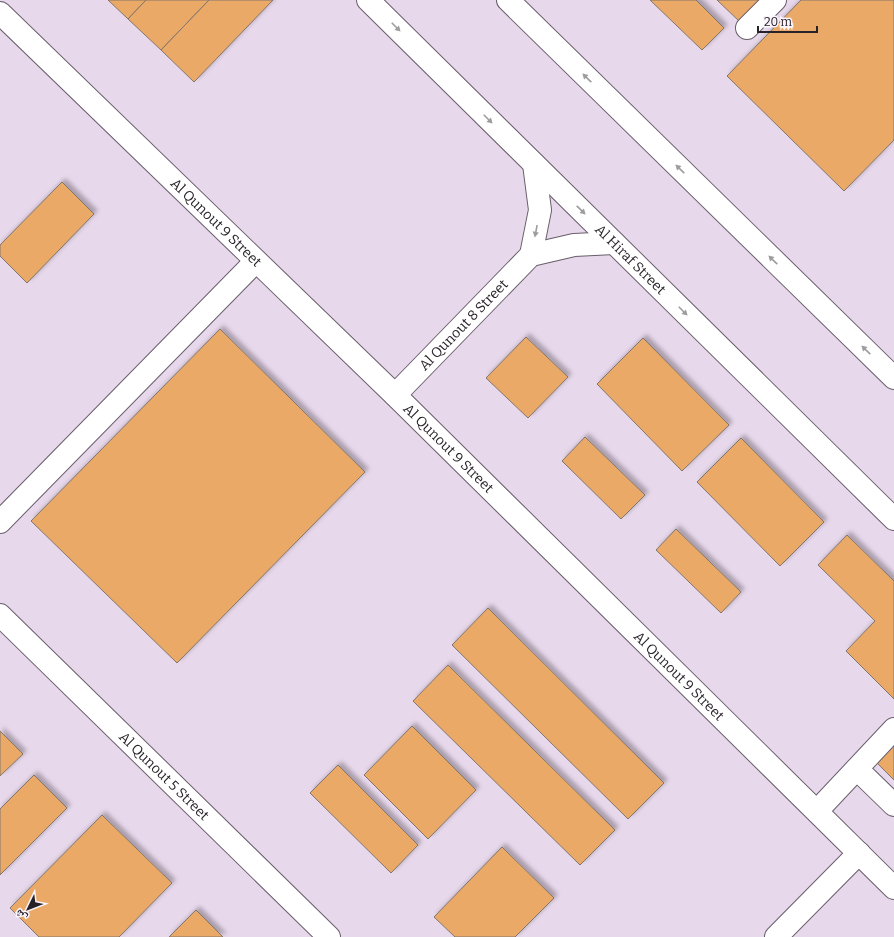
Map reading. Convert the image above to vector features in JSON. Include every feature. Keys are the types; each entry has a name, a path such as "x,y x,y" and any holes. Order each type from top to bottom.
{"street":[{"path":"0,11 10,0"},
{"name":"Al Hiraf Street","path":"368,0 894,519"},
{"path":"508,0 894,378"},
{"path":"747,28 775,0"},
{"name":"Al Qunout 9 Street","path":"0,11 395,395 894,888"},
{"path":"534,164 540,210 531,255 574,245 614,243"},
{"name":"Al Qunout 8 Street","path":"395,395 531,255"},
{"path":"0,522 256,261"},
{"name":"Al Qunout 5 Street","path":"0,615 329,937"},
{"path":"817,811 894,729"},
{"path":"857,769 894,805"},
{"path":"776,937 859,853"}],"shaded area":[{"path":"0,0 894,0 894,937 0,937"}],"building":[{"path":"108,0 146,0 128,19"},
{"path":"146,0 209,0 161,50 128,19"},
{"path":"209,0 273,0 194,82 161,50"},
{"path":"650,0 696,0 724,28 702,50"},
{"path":"717,0 761,0 740,22"},
{"path":"801,0 894,0 894,140 844,191 727,76"},
{"path":"62,182 94,214 27,283 0,256 0,245"},
{"path":"220,329 365,472 177,663 31,521"},
{"path":"526,337 568,377 528,418 486,378"},
{"path":"643,338 729,425 682,471 597,384"},
{"path":"585,437 645,495 621,519 562,461"},
{"path":"741,438 824,522 780,566 697,482"},
{"path":"676,529 741,592 721,613 656,550"},
{"path":"847,535 894,581 894,699 846,651 875,621 818,565"},
{"path":"488,608 664,783 628,819 452,645"},
{"path":"448,665 615,830 580,865 413,701"},
{"path":"412,726 476,790 428,839 364,775"},
{"path":"0,731 23,754 0,776"},
{"path":"894,744 894,780 876,762"},
{"path":"338,765 418,845 391,873 310,793"},
{"path":"34,775 67,808 0,875 0,809"},
{"path":"102,815 172,883 119,937 39,937 10,908"},
{"path":"502,847 554,898 515,937 455,937 434,917"},
{"path":"196,910 223,937 169,937"}]}
